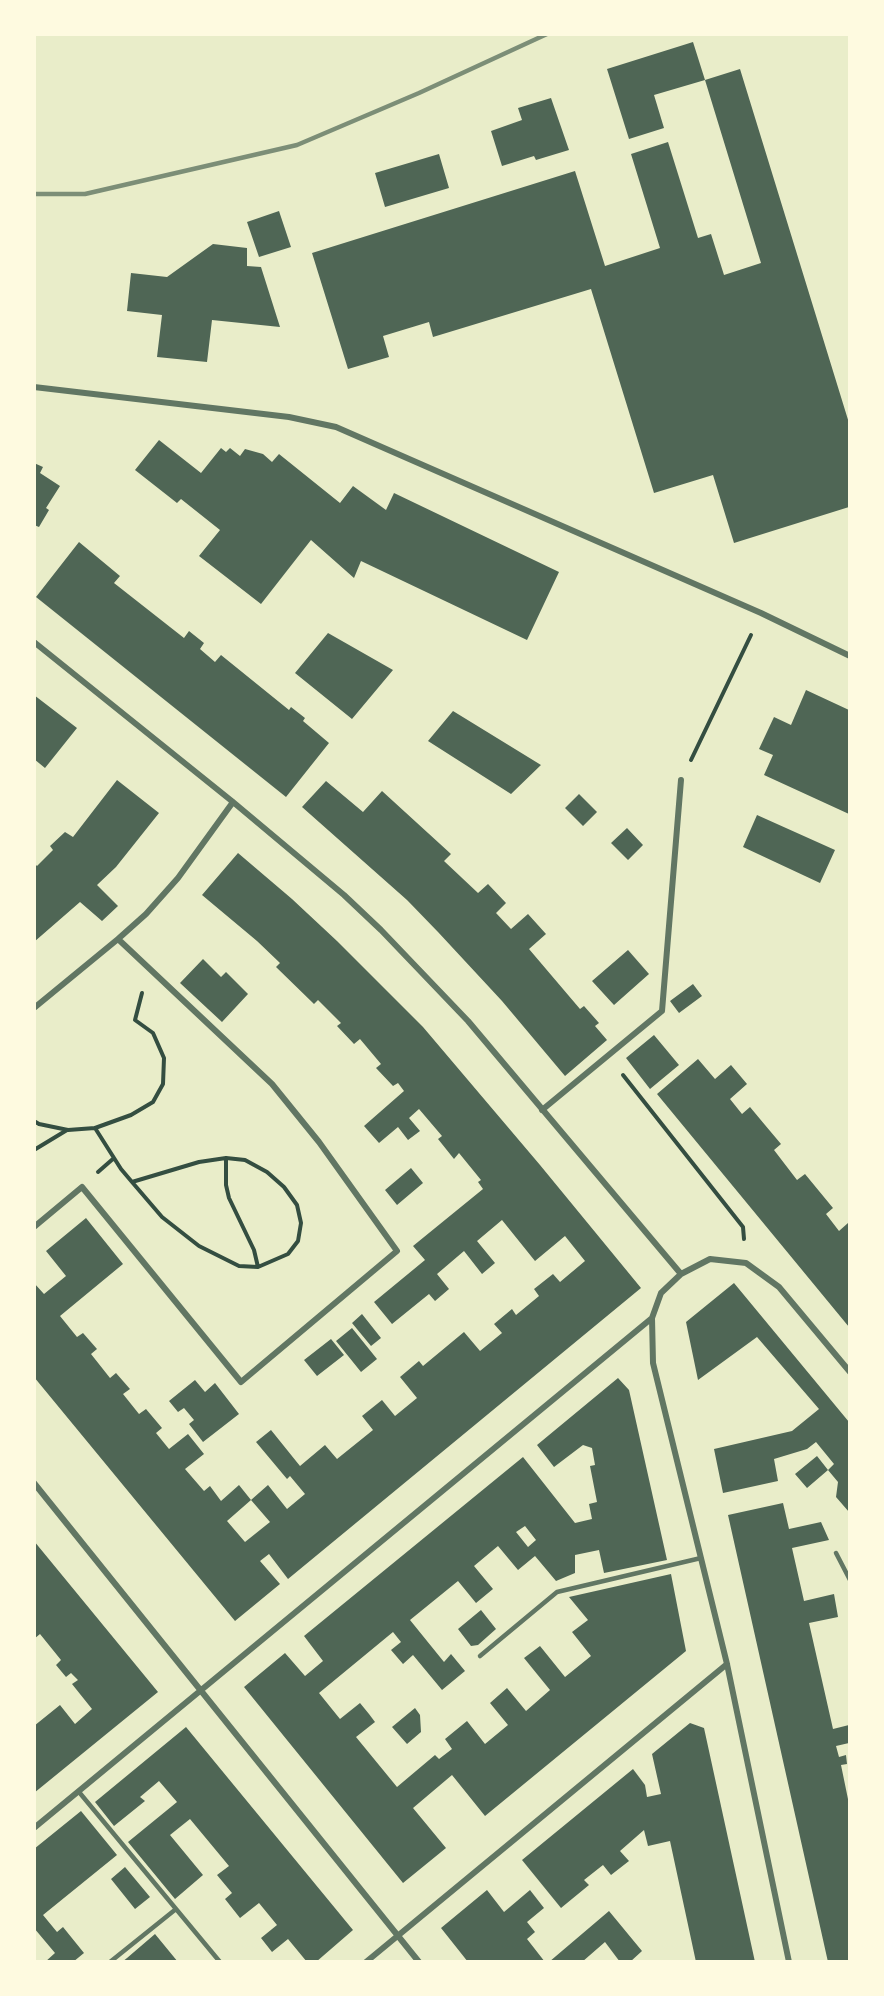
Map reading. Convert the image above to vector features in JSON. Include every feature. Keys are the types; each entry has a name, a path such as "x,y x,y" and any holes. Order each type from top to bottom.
{"street":[{"path":"34,387 289,417 336,427 761,612 849,656"},
{"path":"34,642 233,802 344,895 381,930 468,1021 681,1274"},
{"path":"542,1110 662,1011 681,780"},
{"path":"34,1008 146,914 178,878 233,802"},
{"path":"34,1227 82,1187 241,1382 397,1251 319,1142 272,1084 118,939"},
{"path":"789,1962 727,1664 653,1363 652,1318 661,1293 681,1274 710,1259 746,1263 779,1287 849,1372"},
{"path":"34,1828 652,1318"},
{"path":"34,1483 419,1962"},
{"path":"366,1962 727,1664"}],"lane":[{"path":"836,1553 849,1580"},
{"path":"480,1656 557,1592 701,1558"},
{"path":"79,1792 219,1962"},
{"path":"110,1962 176,1909"}],"path":[{"path":"681,780 761,612"},
{"path":"34,1121 68,1130 95,1128 131,1115 153,1102 163,1084 164,1058 153,1033 135,1020 149,966"},
{"path":"608,1056 742,1227 746,1263"},
{"path":"95,1128 132,1182 162,1217 199,1246 238,1266 258,1267 288,1254 298,1241 301,1223 297,1205 284,1187 267,1172 245,1160 226,1158 199,1162 132,1182"},
{"path":"34,1150 68,1130"},
{"path":"226,1158 226,1185 229,1198 254,1250 258,1267"}],"building":[{"path":"693,42 705,80 654,95 664,128 629,139 607,69"},
{"path":"740,69 849,423 849,507 734,543 713,475 654,493 591,289 433,337 429,322 383,336 389,357 348,369 312,253 575,171 605,266 660,248 631,154 668,142 698,238 711,234 724,275 761,263 705,80"},
{"path":"551,98 569,150 536,160 534,156 502,166 491,131 522,120 518,108"},
{"path":"439,154 449,188 385,207 375,173"},
{"path":"279,211 291,247 259,257 247,222"},
{"path":"213,244 247,248 247,266 261,267 280,327 212,320 207,362 157,357 162,315 127,311 131,273 167,277"},
{"path":"159,440 201,473 221,448 226,452 230,448 240,456 245,449 263,454 272,462 279,454 340,503 353,486 386,510 394,493 559,572 527,640 361,561 354,578 311,540 261,604 199,556 220,530 181,499 177,503 135,470"},
{"path":"34,463 43,467 40,473 60,486 46,508 49,510 39,527 34,525"},
{"path":"79,542 120,576 114,583 184,638 189,631 204,643 200,649 215,662 221,655 289,710 291,707 305,718 303,721 329,743 286,797 36,597"},
{"path":"328,633 393,670 352,719 295,673"},
{"path":"806,690 849,710 849,814 764,775 773,755 759,749 774,717 791,725"},
{"path":"34,695 77,728 45,768 34,759"},
{"path":"453,711 541,765 511,794 428,741"},
{"path":"117,780 159,813 116,867 97,885 118,906 102,921 80,902 34,942 34,863 37,866 53,850 50,846 65,832 73,837"},
{"path":"326,781 363,812 382,791 451,854 444,861 478,893 488,884 506,903 496,913 511,929 528,914 546,934 529,949 580,1009 584,1006 599,1023 595,1026 607,1040 565,1076 502,1001 407,900 302,807"},
{"path":"579,794 597,812 583,826 565,808"},
{"path":"757,815 835,850 820,883 743,847"},
{"path":"627,828 643,845 628,860 611,843"},
{"path":"238,853 337,941 423,1027 641,1288 288,1579 269,1554 260,1561 280,1584 235,1621 34,1377 34,1283 44,1294 66,1276 46,1251 86,1218 123,1264 60,1316 77,1337 83,1333 97,1349 91,1354 110,1378 116,1373 130,1389 123,1394 139,1414 146,1409 162,1428 156,1433 169,1449 188,1434 204,1454 185,1469 204,1491 210,1486 221,1501 239,1485 251,1500 268,1485 287,1509 305,1494 290,1476 287,1479 256,1442 271,1430 300,1466 325,1445 337,1459 373,1430 362,1416 382,1400 395,1416 417,1398 400,1377 419,1361 423,1366 464,1332 480,1351 502,1333 494,1324 512,1309 516,1315 539,1296 534,1289 553,1274 560,1282 585,1261 565,1236 535,1261 502,1220 477,1241 495,1263 482,1274 464,1251 437,1274 449,1289 435,1301 429,1294 392,1324 374,1302 425,1260 413,1246 483,1189 478,1182 481,1180 459,1153 454,1159 438,1139 442,1136 419,1109 409,1118 420,1131 408,1140 398,1127 379,1143 364,1126 404,1091 398,1083 393,1086 376,1068 381,1064 360,1039 354,1044 337,1026 341,1023 318,1000 314,1004 276,967 280,963 202,895","holes":["251,1500 270,1522 245,1542 227,1521"]},
{"path":"628,950 649,974 614,1005 592,981"},
{"path":"203,959 221,977 226,972 248,994 222,1022 180,983"},
{"path":"693,984 702,996 679,1013 670,1001"},
{"path":"654,1035 679,1065 650,1089 626,1058"},
{"path":"698,1059 715,1079 731,1065 747,1084 730,1099 742,1114 750,1107 781,1144 774,1150 797,1180 805,1174 833,1208 826,1214 839,1231 848,1223 849,1327 657,1094"},
{"path":"411,1168 423,1183 397,1205 385,1190"},
{"path":"734,1283 849,1422 849,1512 836,1497 838,1482 828,1470 834,1464 816,1442 807,1449 774,1459 778,1481 723,1493 714,1449 792,1431 819,1409 757,1337 698,1380 686,1322"},
{"path":"362,1314 381,1338 371,1346 352,1323"},
{"path":"352,1328 377,1359 361,1372 336,1341"},
{"path":"331,1339 344,1355 317,1376 304,1360"},
{"path":"618,1378 629,1390 667,1560 604,1573 599,1550 575,1555 575,1573 556,1581 535,1556 518,1570 498,1546 474,1566 493,1589 476,1603 458,1581 410,1620 444,1662 451,1654 465,1671 442,1690 413,1655 403,1664 391,1650 401,1642 393,1632 319,1693 340,1719 360,1703 375,1722 356,1737 397,1787 435,1755 439,1759 452,1749 445,1739 467,1721 485,1744 508,1725 490,1703 507,1688 526,1711 550,1690 524,1658 540,1646 565,1677 591,1656 572,1632 588,1620 569,1597 671,1574 686,1651 485,1816 452,1775 413,1808 446,1848 403,1883 244,1687 285,1653 305,1676 323,1661 304,1636 523,1457 575,1523 592,1519 589,1504 597,1502 590,1466 595,1465 592,1448 583,1445 554,1467 537,1445","holes":["525,1526 536,1540 528,1547 516,1532"]},
{"path":"195,1380 205,1392 215,1383 239,1414 203,1442 189,1424 194,1420 184,1408 178,1412 169,1401"},
{"path":"817,1456 828,1470 807,1488 795,1474"},
{"path":"783,1503 789,1529 821,1522 829,1540 792,1548 804,1601 834,1594 838,1617 809,1623 833,1729 849,1725 849,1743 836,1746 839,1757 846,1755 847,1764 841,1765 849,1804 849,1962 828,1962 728,1515"},
{"path":"34,1541 158,1692 34,1793 34,1726 60,1705 75,1724 92,1709 72,1684 78,1680 71,1673 66,1677 56,1665 61,1660 40,1634 34,1639"},
{"path":"481,1610 496,1629 478,1645 471,1646 458,1629"},
{"path":"415,1708 420,1715 421,1732 407,1744 392,1727"},
{"path":"690,1723 704,1728 755,1962 696,1962 670,1841 648,1846 644,1830 620,1851 629,1861 611,1875 603,1865 584,1880 589,1885 561,1908 522,1860 633,1769 645,1785 647,1797 661,1794 652,1754"},
{"path":"186,1727 353,1930 316,1962 307,1962 288,1939 272,1952 261,1938 277,1925 259,1903 240,1918 225,1899 232,1893 217,1875 229,1866 190,1819 170,1835 203,1875 175,1899 128,1842 177,1802 159,1781 140,1797 145,1801 114,1826 95,1802"},
{"path":"81,1811 117,1855 43,1915 57,1932 63,1927 84,1953 73,1962 45,1962 55,1953 34,1928 34,1849"},
{"path":"125,1867 150,1897 135,1909 111,1879"},
{"path":"487,1890 504,1912 530,1890 544,1908 527,1922 535,1932 527,1939 545,1962 468,1962 441,1928"},
{"path":"609,1911 642,1951 630,1962 620,1962 605,1942 582,1962 549,1962"},
{"path":"155,1934 178,1962 122,1962 127,1958"}],"railway":[{"path":"34,194 85,194 297,145 419,93 547,34"}]}
